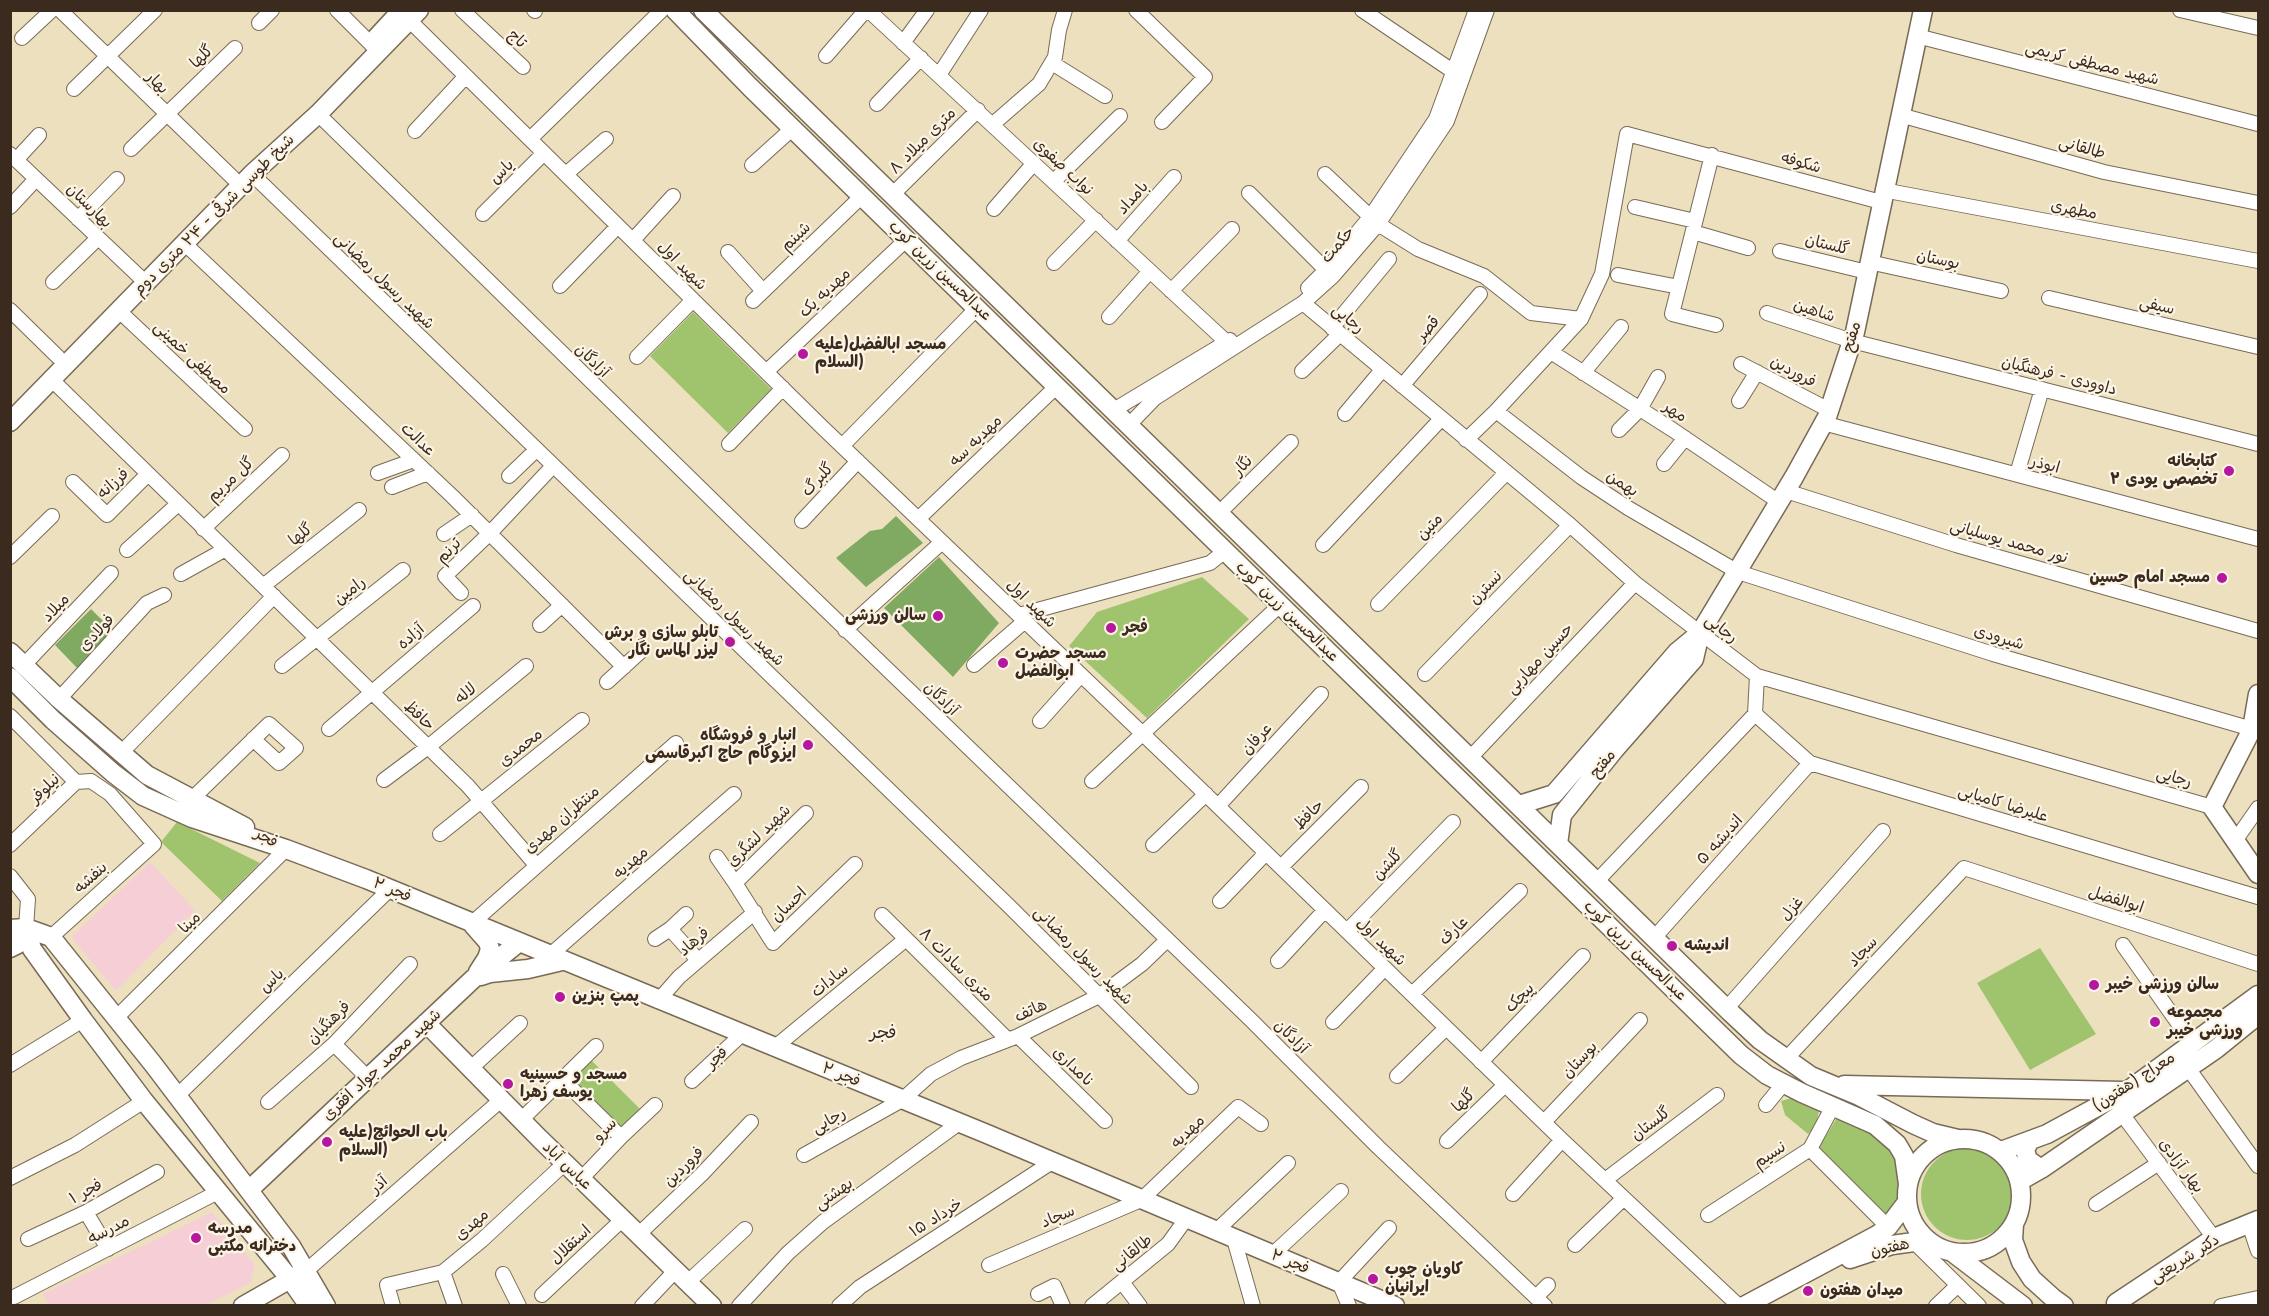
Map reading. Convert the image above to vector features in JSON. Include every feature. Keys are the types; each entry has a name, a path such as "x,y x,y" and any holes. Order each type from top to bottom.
{"main road":[{"name":"عبدالحسین زرین کوب","path":"675,10 793,129 1735,1048 1767,1075 1875,1125 1897,1144"},
{"name":"عبدالحسین زرین کوب","path":"703,10 1760,1040 1811,1076 1859,1096 1913,1124 1958,1138"},
{"name":"مفتح","path":"1519,805 1554,794 1677,652 1700,633 1783,497 1826,416 1852,341 1923,10"},
{"name":"شیخ طوسی شرقی - ۲۴ متری دوم","path":"10,422 118,310 141,279 233,178 410,14"},
{"name":"شیخ طوسی شرقی - ۲۴ متری دوم","path":"10,407 58,357 141,279 184,243 252,174 318,114 375,48"},
{"path":"1130,457 1143,459 1148,456 1149,446"},
{"path":"1154,481 1156,470 1165,467 1172,469"},
{"name":"مفتح","path":"1558,844 1562,815 1615,748 1695,659 1700,633"},
{"name":"فجر","path":"10,652 17,671 87,750 143,796 192,818 286,849"},
{"name":"فجر","path":"17,671 59,699 147,776 193,798 286,849"},
{"path":"2259,694 2252,729 2212,807 2259,874"},
{"name":"فجر ۲","path":"286,849 390,889 1395,1305"},
{"path":"471,924 488,942 490,949 487,958 473,979"},
{"path":"18,929 51,937 177,1096 291,1246 309,1305"},
{"path":"10,948 18,944 18,929"},
{"path":"18,929 144,1101 218,1192 326,1305"},
{"name":"شهید محمد جواد افقری","path":"249,1190 473,979 518,943"},
{"path":"473,979 490,973 528,969 556,959"},
{"name":"معراج (هفتون)","path":"2001,1151 2047,1134 2125,1091 2259,995"},
{"name":"معراج (هفتون)","path":"2020,1181 2041,1170 2122,1114 2259,1015"},
{"name":"عباس آباد","path":"426,1023 521,1120 712,1305"},
{"path":"1832,1085 2125,1091"},
{"path":"1897,1144 1905,1146 1915,1140 1917,1131 1913,1124"},
{"path":"1744,1305 1888,1227 1907,1193 1914,1167 1925,1153 1941,1143 1958,1138 1980,1141 2001,1151 2016,1170 2022,1196 2020,1210 2014,1224 2003,1238 1988,1248 1970,1253 1944,1249"},
{"path":"2029,1142 2025,1150 2028,1160 2041,1170"},
{"path":"1897,1144 1904,1156 1911,1219 1921,1234 1990,1279 2023,1305"},
{"name":"دکتر شریعتی","path":"2116,1303 2214,1238 2254,1222"},
{"path":"2014,1224 2013,1240 2019,1257 2032,1279 2064,1305"},
{"name":"هفتون","path":"1764,1305 1845,1260 1892,1245 1914,1242 1944,1249"},
{"path":"1990,1279 1988,1268 1990,1261 1996,1256 2007,1251 2019,1257"},
{"path":"243,1305 298,1275"}],"street":[{"path":"74,89 155,10"},
{"path":"259,23 272,10"},
{"path":"337,10 375,48"},
{"name":"تاج","path":"462,10 523,67"},
{"path":"530,139 662,10"},
{"path":"826,56 867,10"},
{"name":"نواب صفوی","path":"867,10 978,110 1230,346"},
{"path":"903,42 927,10"},
{"path":"939,75 981,10"},
{"path":"993,124 1038,84 1052,63 1065,10"},
{"path":"1136,10 1205,77 1162,122"},
{"path":"1362,10 1458,75"},
{"name":"حکمت","path":"1458,75 1476,10"},
{"name":"حکمت","path":"1112,411 1303,303 1374,220 1436,119 1487,10"},
{"path":"2180,10 2259,28"},
{"path":"22,38 60,11"},
{"name":"بهار","path":"60,11 233,178"},
{"name":"شهید اول","path":"410,14 466,76 842,446 1206,794 1562,1140 1739,1305"},
{"name":"شهید مصطفی کریمی","path":"1917,36 2259,124"},
{"name":"گلها","path":"131,149 235,48"},
{"path":"877,104 921,58"},
{"path":"1052,63 1106,96"},
{"path":"415,131 466,76"},
{"name":"۸ متری میلاد","path":"892,195 978,110"},
{"name":"آزادگان","path":"318,114 453,249 845,630 1378,1147 1541,1301"},
{"name":"طالقانی","path":"1900,115 2104,172 2259,203"},
{"path":"1054,181 1120,117"},
{"path":"752,165 793,129"},
{"name":"شکوفه","path":"1581,319 1602,274 1627,134 1882,196"},
{"path":"13,157 39,135"},
{"path":"566,174 606,139"},
{"name":"یاس","path":"483,214 544,153"},
{"path":"1712,155 1672,314 1716,325"},
{"name":"بهارستان","path":"13,157 141,279"},
{"path":"994,209 1034,163"},
{"name":"شهید رسول رمضانی","path":"252,174 1009,906 1191,1088"},
{"path":"1325,174 1374,220 1418,249 1484,276 1532,313 1581,319"},
{"name":"بامداد","path":"1117,241 1174,177"},
{"path":"10,207 36,178"},
{"path":"78,219 117,179"},
{"path":"1249,193 1330,273"},
{"path":"633,240 673,196"},
{"name":"شبنم","path":"728,252 758,296 862,196"},
{"name":"مطهری","path":"1882,196 2259,261"},
{"path":"1635,207 1694,226 1748,248"},
{"path":"1054,263 1096,220"},
{"path":"560,286 618,226"},
{"path":"1172,291 1232,229"},
{"path":"53,282 98,238"},
{"name":"مهدیه یک","path":"766,372 907,239"},
{"name":"عدالت","path":"184,243 472,515 624,667"},
{"name":"گلستان","path":"1780,251 1868,267"},
{"path":"1302,371 1336,331 1389,259"},
{"name":"بوستان","path":"1868,267 2001,291"},
{"path":"1109,317 1150,272"},
{"name":"حکمت","path":"1128,426 1155,398 1330,273"},
{"path":"1618,275 1679,287"},
{"name":"قصر","path":"1402,386 1480,294"},
{"name":"سیفی","path":"2049,298 2259,346"},
{"path":"637,357 693,300"},
{"name":"رجایی","path":"1303,303 1570,525 1635,583 1757,676 2212,807"},
{"path":"842,446 977,308"},
{"path":"10,310 58,357"},
{"name":"مصطفی خمینی","path":"118,310 245,429"},
{"name":"شاهین","path":"1767,313 1852,341"},
{"path":"1466,440 1581,319"},
{"path":"1583,373 1621,327"},
{"name":"داوودی - فرهنگیان","path":"1852,341 2259,444"},
{"name":"مهر","path":"1551,352 1685,438 1783,497"},
{"name":"فروردین","path":"1741,364 1826,416"},
{"path":"1345,414 1382,370"},
{"path":"1739,400 1756,372"},
{"path":"1619,430 1640,409 1658,377"},
{"name":"حافظ","path":"51,379 203,530 318,637 428,747 482,802 536,865"},
{"name":"مهدیه سه","path":"918,519 1057,386"},
{"path":"729,444 783,388"},
{"path":"2017,474 2042,389"},
{"name":"بهمن","path":"1496,411 1581,477 1618,502 1738,572"},
{"name":"ابوذر","path":"1826,416 2017,474 2259,539"},
{"path":"1323,545 1441,419"},
{"path":"1664,464 1685,438"},
{"name":"نگار","path":"1218,514 1291,442"},
{"path":"509,476 536,450"},
{"name":"گل مریم","path":"203,530 282,455"},
{"path":"378,473 414,460"},
{"name":"گلبرگ","path":"802,522 858,461"},
{"path":"490,533 553,466"},
{"name":"متین","path":"1378,604 1506,472"},
{"path":"392,487 428,473"},
{"name":"فرزانه","path":"74,482 107,515 148,474"},
{"name":"نور محمد یوسلیانی","path":"1783,497 2259,631"},
{"path":"127,550 178,504"},
{"name":"گلها","path":"263,586 359,510"},
{"path":"444,534 472,515"},
{"path":"10,557 52,516"},
{"name":"نسترن","path":"1425,674 1570,525"},
{"name":"ترنم","path":"461,593 445,576 490,533"},
{"path":"845,630 942,542"},
{"path":"181,574 224,550"},
{"path":"975,665 1022,618 1210,563 1225,551"},
{"name":"رامین","path":"282,666 403,570"},
{"name":"شیرودی","path":"1738,572 1993,654 2252,729"},
{"name":"میلاد","path":"17,671 111,573"},
{"name":"حسین مهاربی","path":"1470,758 1635,583"},
{"name":"فولادی","path":"59,699 147,603 164,595"},
{"path":"120,754 274,596"},
{"path":"540,625 562,605"},
{"path":"1092,781 1280,605"},
{"name":"آزاده","path":"372,693 473,606"},
{"path":"608,682 641,651"},
{"name":"لاله","path":"428,747 526,666"},
{"path":"1040,721 1081,675"},
{"path":"1597,881 1755,714 1757,676"},
{"path":"329,729 372,693"},
{"name":"عرفان","path":"1218,806 1321,694"},
{"name":"علیرضا کامیابی","path":"1755,714 1810,764 2259,897"},
{"path":"10,716 76,782"},
{"name":"محمدی","path":"440,834 582,720"},
{"path":"193,798 253,739"},
{"name":"منتظران مهدی","path":"471,924 676,743"},
{"path":"384,780 428,747"},
{"name":"اندیشه ۵","path":"1654,938 1810,764"},
{"name":"بنفشه","path":"51,937 154,844 110,794 91,781 76,782"},
{"name":"نیلوفر","path":"10,845 76,782"},
{"name":"حافظ","path":"1281,867 1361,787"},
{"name":"مهدیه","path":"556,959 734,794"},
{"path":"1153,845 1206,794"},
{"path":"2235,841 2259,808"},
{"name":"شهید لشگری","path":"754,912 735,883 806,813"},
{"name":"گلشن","path":"1347,932 1453,822"},
{"name":"غزل","path":"1726,1009 1883,831"},
{"name":"مینا","path":"116,1018 286,849"},
{"path":"1220,902 1266,853"},
{"path":"717,856 735,883"},
{"name":"احسان","path":"754,912 773,943 855,864"},
{"name":"ابوالفضل","path":"1964,868 2258,964"},
{"name":"سجاد","path":"1785,1059 1964,868"},
{"path":"10,876 28,899 18,929"},
{"name":"یاس","path":"177,1096 390,889"},
{"name":"عارف","path":"1412,994 1520,891"},
{"path":"1278,962 1325,910"},
{"name":"فرهاد","path":"658,1001 679,977 754,912"},
{"path":"655,939 686,914"},
{"name":"۸ متری سادات","path":"882,915 1013,1037"},
{"path":"670,929 698,960"},
{"name":"سادات","path":"774,1048 906,939"},
{"name":"هاتف","path":"902,1100 931,1074 961,1058 1013,1037 1099,996 1142,964 1167,940"},
{"path":"2123,945 2192,1043"},
{"name":"پیچک","path":"1481,1062 1583,956"},
{"name":"فرهنگیان","path":"268,1102 334,1044 410,964"},
{"path":"1333,1022 1385,968"},
{"path":"10,1065 83,1020"},
{"name":"بوستان","path":"1544,1122 1640,1020"},
{"path":"470,1069 520,1023"},
{"path":"1397,1076 1446,1028"},
{"name":"فجر","path":"692,1081 741,1035"},
{"name":"نامداری","path":"1013,1037 1105,1121"},
{"path":"334,1044 368,1078"},
{"path":"521,1120 596,1046"},
{"path":"2188,1068 2259,1167"},
{"path":"562,1079 621,1137"},
{"path":"1766,1105 1784,1083"},
{"name":"گلها","path":"1447,1141 1505,1085"},
{"name":"گلستان","path":"1605,1180 1717,1095"},
{"name":"آذر","path":"298,1275 501,1100"},
{"name":"رجایی","path":"804,1155 902,1100"},
{"path":"10,1178 75,1145 144,1101"},
{"name":"سرو","path":"581,1179 655,1105"},
{"name":"نسیم","path":"1708,1215 1810,1149 1833,1106"},
{"name":"مهدیه","path":"1141,1200 1238,1107 1261,1124"},
{"name":"بهار آزادی","path":"2122,1114 2214,1238"},
{"name":"فروردین","path":"639,1234 702,1174 751,1122"},
{"name":"بهشتی","path":"739,1305 788,1253 822,1222 959,1123"},
{"path":"1513,1194 1562,1140"},
{"path":"1810,1149 1888,1227"},
{"name":"۱۵ خرداد","path":"839,1305 860,1287 1052,1162"},
{"name":"مهدی","path":"393,1305 387,1285 442,1272 482,1240 565,1163"},
{"path":"1216,1231 1288,1163"},
{"path":"2096,1204 2159,1163"},
{"name":"فجر ۱","path":"28,1239 86,1212 157,1172"},
{"path":"1273,1254 1341,1191"},
{"name":"مدرسه","path":"14,1297 218,1192"},
{"path":"1575,1245 1624,1198"},
{"name":"سجاد","path":"989,1265 1141,1200"},
{"path":"86,1212 108,1249"},
{"name":"استقلال","path":"542,1295 623,1219"},
{"name":"طالقانی","path":"1092,1305 1168,1244 1186,1219"},
{"path":"2254,1222 2259,1251"},
{"path":"1348,1305 1339,1282 1389,1228"},
{"path":"642,1305 746,1229"},
{"path":"1234,1239 1253,1305"},
{"path":"1914,1242 1979,1305"},
{"path":"442,1272 455,1305"},
{"path":"503,1274 519,1305"},
{"path":"1122,1282 1140,1305"},
{"path":"1541,1301 1548,1285"},
{"path":"1936,1305 1958,1285"},
{"path":"1038,1294 1054,1286 1063,1305"},
{"path":"2221,1305 2259,1298"}],"shaded area":[{"path":"150,862 195,910 116,991 71,937"},
{"name":"مدرسه دخترانه مکتبی","path":"212,1212 255,1265 251,1282 207,1305 49,1305 43,1294"}],"green space":[{"path":"693,312 771,389 728,433 650,356"},
{"path":"896,516 923,543 866,587 836,558 870,531 882,529"},
{"path":"939,557 999,623 953,677 884,608"},
{"path":"1202,577 1249,619 1147,718 1069,646 1097,612"},
{"path":"91,609 113,631 78,669 55,645"},
{"path":"177,822 260,863 222,901 161,842"},
{"path":"2040,948 2096,1034 2030,1070 1977,983"},
{"path":"591,1060 642,1111 620,1131 571,1079"},
{"path":"1795,1097 1819,1110 1816,1126 1808,1134 1785,1115 1781,1101"},
{"path":"1837,1118 1873,1126 1896,1146 1903,1192 1888,1216 1817,1150"},
{"path":"1967,1148 1985,1152 2000,1161 2009,1176 2013,1194 2009,1212 2000,1227 1985,1236 1967,1240 1949,1236 1934,1227 1925,1212 1921,1194 1925,1176 1934,1161 1949,1152"}],"place":[{"name":"مسجد ابالفضل(علیه السلام)","path":"803,354"},
{"name":"کتابخانه تخصصی یودی ۲","path":"2229,471"},
{"name":"مسجد امام حسین","path":"2222,578"},
{"name":"سالن ورزشی","path":"938,616"},
{"name":"فجر","path":"1111,628"},
{"name":"تابلو سازی و برش لیزر الماس نگار","path":"730,642"},
{"name":"مسجد حضرت ابوالفضل","path":"1003,663"},
{"name":"انبار و فروشگاه ایزوگام حاج اکبرقاسمی","path":"808,745"},
{"name":"اندیشه","path":"1672,946"},
{"name":"سالن ورزشی خیبر","path":"2094,985"},
{"name":"پمپ بنزین","path":"560,997"},
{"name":"مجموعه ورزشی خیبر","path":"2155,1022"},
{"name":"مسجد و حسینیه یوسف زهرا","path":"508,1084"},
{"name":"باب الحوائج(علیه السلام)","path":"327,1142"},
{"name":"مدرسه دخترانه مکتبی","path":"196,1238"},
{"name":"کاویان چوب ایرانیان","path":"1373,1279"},
{"name":"میدان هفتون","path":"1808,1291"}],"district":[{"name":"فجر","path":"883,1033"}]}
